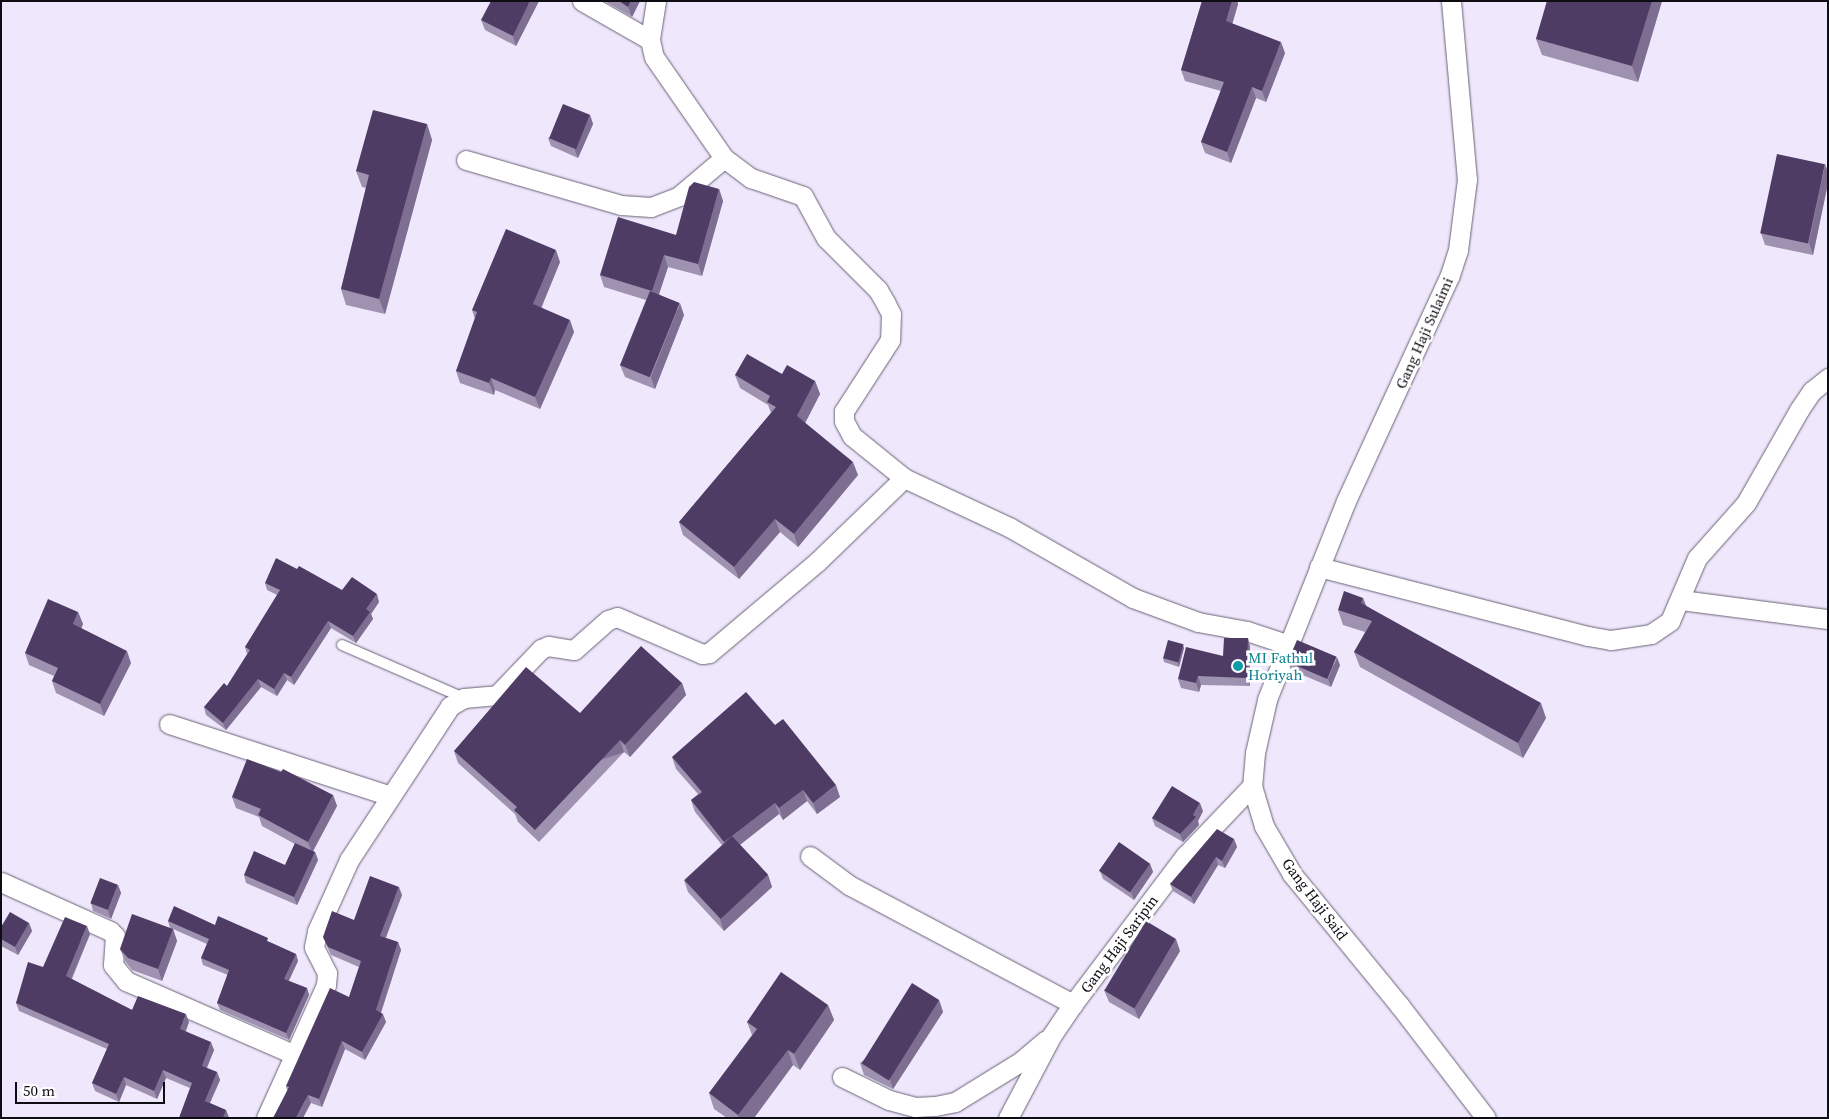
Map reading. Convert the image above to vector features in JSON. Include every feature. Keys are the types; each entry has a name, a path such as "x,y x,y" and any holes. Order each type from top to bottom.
{"street":[{"path":"582,1 650,40"},
{"path":"656,1 650,40 661,72 724,158 752,178 803,196 826,238 878,290 886,304 891,321 890,340 846,403 844,421 852,436 904,478 1009,527 1133,598 1198,622 1247,631 1289,645"},
{"name":"Gang Haji Sulaimi","path":"1289,645 1319,567 1449,277 1458,250 1467,179 1450,1"},
{"path":"466,160 621,204 651,207 679,196 724,158"},
{"path":"1319,567 1446,601 1611,640 1651,634 1670,621 1681,600 1697,558 1746,503 1799,410 1812,391 1828,378"},
{"path":"266,1118 327,979 314,947 317,930 349,860 445,712 464,698 497,696 541,648 548,646 574,650 608,620 617,618 654,631 702,654 710,654 817,562 904,478"},
{"path":"1681,600 1828,619"},
{"name":"Gang Haji Said","path":"1289,645 1267,700 1255,753 1252,786 1264,826 1292,874 1400,1006 1486,1118"},
{"path":"169,724 390,796"},
{"name":"Gang Haji Saripin","path":"1008,1118 1052,1035 1073,1004 1185,856 1252,786"},
{"path":"810,856 849,885 1073,1004"},
{"path":"1,882 110,931 114,936 113,965 126,981 293,1054"},
{"path":"842,1077 889,1100 915,1107 955,1102 1020,1062 1052,1035"}],"lane":[{"path":"342,645 464,698"}],"building":[{"path":"491,1 530,1 513,36 481,20"},
{"path":"619,1 631,1 628,7"},
{"path":"1202,1 1232,1 1226,21 1281,42 1262,91 1252,87 1227,152 1201,142 1224,82 1181,70"},
{"path":"1547,1 1652,1 1632,66 1536,39"},
{"path":"563,104 590,115 576,149 549,138"},
{"path":"373,110 427,124 379,299 341,289 369,175 356,171"},
{"path":"1777,154 1825,164 1808,243 1760,233"},
{"path":"694,182 719,189 698,264 664,255 652,291 600,275 618,217 676,235 689,187"},
{"path":"506,229 556,250 533,304 570,320 535,397 491,378 489,383 456,371 477,312 472,310"},
{"path":"650,291 680,303 650,377 620,365"},
{"path":"747,354 782,374 787,365 815,381 797,416 853,462 794,534 775,519 734,567 679,522 776,407 767,402 770,396 735,375"},
{"path":"276,558 297,569 299,566 342,590 352,577 377,594 366,609 370,612 353,636 328,621 291,677 284,673 274,689 258,679 223,723 204,707 224,683 227,686 250,650 245,647 280,590 265,583"},
{"path":"1344,591 1363,598 1361,603 1541,703 1518,743 1354,652 1372,621 1338,610"},
{"path":"48,599 78,612 73,624 127,651 100,704 52,681 58,668 25,653"},
{"path":"1224,638 1248,638 1247,678 1198,676 1196,683 1178,679 1186,647 1223,656"},
{"path":"1168,640 1183,644 1179,662 1163,658"},
{"path":"1297,640 1337,657 1327,679 1288,662"},
{"path":"641,646 682,683 625,745 620,740 535,830 514,810 517,807 454,751 526,667 580,713"},
{"path":"746,692 775,725 783,719 836,785 813,803 803,790 779,808 775,803 724,842 691,800 702,792 672,757"},
{"path":"247,759 281,772 283,769 333,795 308,842 258,815 261,809 232,797"},
{"path":"1172,786 1200,803 1193,815 1196,817 1180,834 1152,818"},
{"path":"1217,829 1234,839 1222,861 1216,857 1191,897 1170,884"},
{"path":"732,836 768,875 721,919 684,880"},
{"path":"1119,842 1150,864 1130,892 1099,871"},
{"path":"295,843 315,852 294,897 244,875 254,851 285,865"},
{"path":"370,876 399,887 380,936 398,942 376,1010 383,1014 362,1052 342,1041 319,1099 308,1095 296,1118 273,1118 289,1087 286,1086 330,988 349,997 361,961 328,947 323,937 332,911 354,920"},
{"path":"100,878 118,885 108,910 90,903"},
{"path":"174,906 215,925 218,916 268,938 267,941 296,954 284,979 307,988 286,1033 217,1003 229,970 201,958 209,939 168,921"},
{"path":"10,912 29,923 15,947 1,939 1,927"},
{"path":"132,914 173,929 158,969 128,958 120,949"},
{"path":"65,917 87,926 66,976 132,1010 138,996 186,1014 180,1029 211,1042 202,1066 217,1072 205,1101 226,1110 223,1118 179,1118 192,1083 163,1070 154,1091 124,1077 116,1094 92,1083 109,1044 16,1003 28,962 43,967"},
{"path":"1146,921 1176,939 1134,1008 1104,990"},
{"path":"781,972 828,1005 794,1054 788,1050 738,1115 709,1093 757,1029 747,1022"},
{"path":"912,983 939,1000 889,1081 862,1064"}],"place":[{"name":"MI Fathul Horiyah","path":"1238,666"}]}
